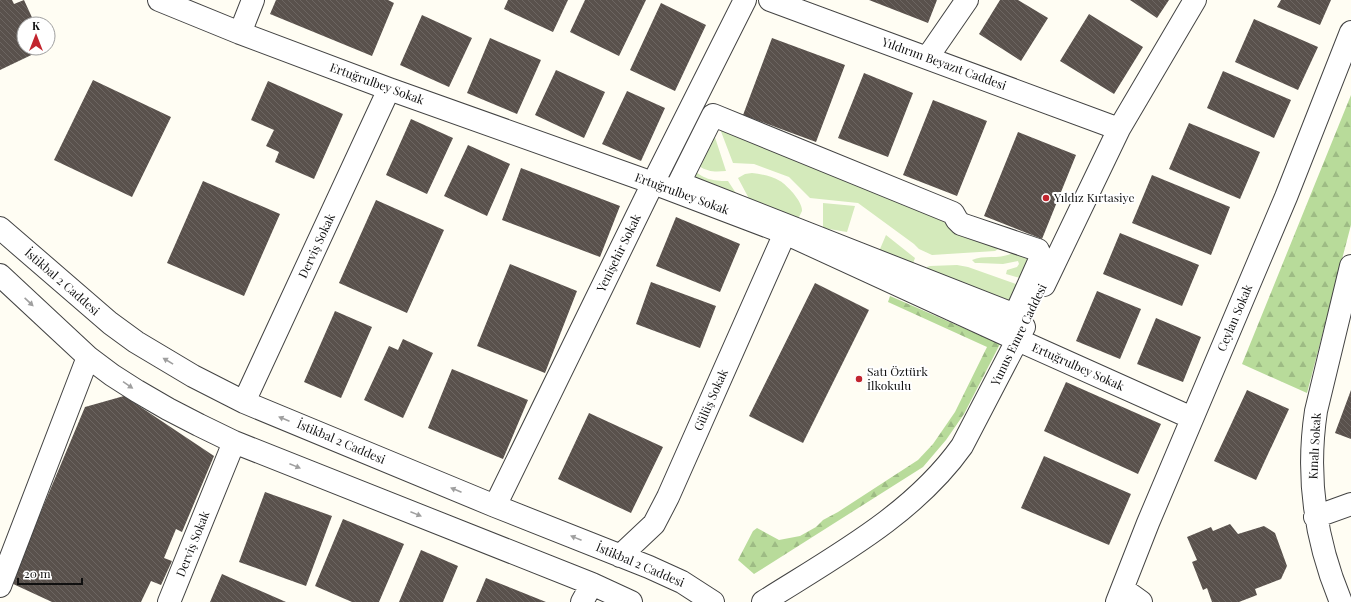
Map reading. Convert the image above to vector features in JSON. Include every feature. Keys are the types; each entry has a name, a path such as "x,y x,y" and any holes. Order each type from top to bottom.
{"street":[{"name":"Ertuğrulbey Sokak","path":"159,0 240,33 389,89 653,183 785,233 1192,418"},
{"path":"240,33 253,0"},
{"name":"Yenişehir Sokak","path":"495,506 653,183 745,0"},
{"name":"Yıldırım Beyazıt Caddesi","path":"770,0 1119,129"},
{"path":"927,58 967,0"},
{"name":"Yunus Emre Caddesi","path":"763,602 845,550 915,499 950,462 962,446 1018,340 1119,129 1195,0"},
{"name":"Ceylan Sokak","path":"1120,595 1148,523 1286,197 1351,32"},
{"name":"Derviş Sokak","path":"244,402 389,89"},
{"path":"713,115 952,213 961,224 1038,250 1041,257 1015,315 679,183 713,115"},
{"name":"İstikbal 2 Caddesi","path":"0,228 110,323 136,342 194,376 244,402 495,506 620,556 649,566 682,582 713,602"},
{"name":"Gülüş Sokak","path":"620,556 654,524 668,497 785,233"},
{"name":"Kınalı Sokak","path":"1341,602 1328,568 1315,517 1312,468 1316,411 1351,266"},
{"path":"0,276 88,357 137,391 199,425 234,442 587,593 631,602"},
{"path":"0,586 88,357"},
{"name":"Derviş Sokak","path":"169,602 234,442"},
{"path":"1315,517 1351,504"},
{"path":"1120,595 1141,602"}],"green space":[{"path":"1351,95 1351,225 1307,393 1242,364"},
{"path":"717,121 950,213 1000,248 995,251 932,255 919,249 858,203 810,198 789,177 754,164 733,163"},
{"path":"711,125 726,171 712,171 699,166"},
{"path":"691,168 708,179 728,181 743,204 684,182"},
{"path":"752,173 777,179 787,186 794,194 802,207 802,211 795,225 754,208 738,178 745,174"},
{"path":"823,203 855,206 847,232 823,228"},
{"path":"886,235 915,258 911,269 877,256"},
{"path":"1015,251 1034,253 1027,280 1006,274 1007,270 1017,267 1019,264 1018,261 1003,264 975,263 972,260 983,257 1005,256"},
{"path":"957,265 968,267 1024,287 1014,311 926,274 927,267 930,266"},
{"path":"890,296 1000,344 964,414 946,440 923,467 754,574 738,560 753,531 757,528 779,540 800,536 918,460 933,444 955,412 987,347 888,302"}],"building":[{"path":"0,0 12,0 14,4 24,0 31,16 16,16 16,56 29,56 0,70"},
{"path":"276,0 388,0 394,3 372,56 270,14"},
{"path":"508,0 568,0 553,32 504,9"},
{"path":"585,0 646,0 619,56 570,32"},
{"path":"869,0 937,0 928,23"},
{"path":"1000,0 1018,0 1048,18 1021,61 979,34"},
{"path":"1130,0 1169,0 1157,18"},
{"path":"1281,0 1331,0 1320,25 1277,7"},
{"path":"661,3 706,25 675,91 630,70"},
{"path":"1089,14 1143,47 1114,94 1060,61"},
{"path":"422,15 472,38 449,87 400,65"},
{"path":"1254,19 1318,47 1298,90 1235,62"},
{"path":"490,38 541,60 517,114 467,93"},
{"path":"772,38 845,65 816,142 743,115"},
{"path":"556,70 605,92 584,138 535,115"},
{"path":"1223,71 1291,100 1274,138 1207,108"},
{"path":"864,73 913,93 888,157 838,138"},
{"path":"93,80 171,117 132,197 54,160"},
{"path":"268,81 343,114 314,179 275,162 279,152 266,146 274,130 251,120"},
{"path":"627,91 665,108 641,161 602,144"},
{"path":"933,100 987,121 957,196 903,175"},
{"path":"411,119 453,138 427,194 386,175"},
{"path":"1189,123 1260,152 1240,199 1169,169"},
{"path":"1018,132 1076,155 1042,239 984,216"},
{"path":"468,145 510,164 487,216 444,196"},
{"path":"521,168 620,206 600,257 502,220"},
{"path":"1152,175 1230,207 1211,255 1132,223"},
{"path":"203,181 280,214 244,296 167,263"},
{"path":"376,200 444,230 407,313 339,283"},
{"path":"676,217 740,244 720,292 656,266"},
{"path":"1120,233 1199,265 1182,306 1103,274"},
{"path":"510,264 577,291 545,373 477,346"},
{"path":"651,282 716,306 700,348 636,324"},
{"path":"815,283 869,310 803,443 749,416"},
{"path":"1097,291 1141,309 1120,359 1076,341"},
{"path":"335,311 372,327 341,398 304,382"},
{"path":"1156,318 1201,337 1183,382 1137,364"},
{"path":"403,339 433,353 403,418 364,400 389,346 398,350"},
{"path":"452,369 528,400 503,459 428,428"},
{"path":"1066,382 1161,424 1138,474 1044,431"},
{"path":"1247,390 1289,409 1256,480 1214,461"},
{"path":"1351,390 1351,439 1335,433"},
{"path":"124,396 214,456 182,532 176,529 164,558 172,561 161,585 151,581 141,602 52,602 11,583 85,407"},
{"path":"589,413 663,447 631,513 558,479"},
{"path":"1044,456 1131,494 1109,545 1021,508"},
{"path":"265,492 332,516 306,586 239,562"},
{"path":"343,519 404,544 379,602 352,602 315,586"},
{"path":"1230,524 1238,534 1264,526 1275,533 1287,566 1281,579 1255,589 1257,595 1239,602 1212,602 1207,588 1203,590 1192,562 1197,560 1187,537 1211,527 1213,531"},
{"path":"421,550 458,566 443,602 399,602"},
{"path":"222,574 286,602 210,602"},
{"path":"486,578 546,602 476,602"}],"place":[{"name":"Yıldız Kırtasiye","path":"1046,198"},
{"name":"Satı Öztürk İlkokulu","path":"859,379"}]}
